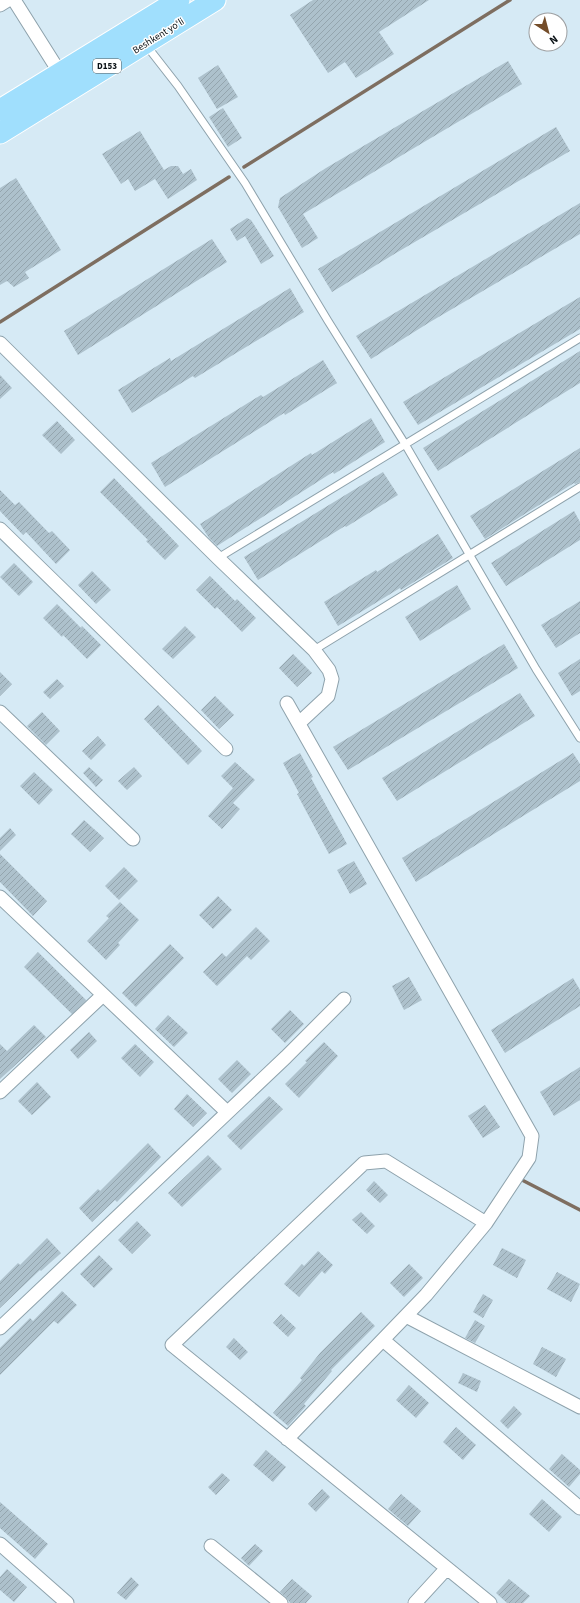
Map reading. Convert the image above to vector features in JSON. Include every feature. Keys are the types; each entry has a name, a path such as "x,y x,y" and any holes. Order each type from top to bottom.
{"main road":[{"name":"Beshkent yoʻli","path":"0,110 179,0"},
{"name":"Beshkent yoʻli","path":"0,133 215,0"}],"street":[{"path":"0,5 8,0"},
{"path":"14,0 60,73"},
{"path":"0,343 218,558 314,650 329,670 332,679 328,696 299,723"},
{"path":"0,530 226,749"},
{"path":"287,703 532,1136 528,1158 486,1223 426,1295 288,1439"},
{"path":"0,712 133,839"},
{"path":"0,897 227,1112"},
{"path":"0,1092 102,995"},
{"path":"0,1328 286,1057 344,1000"},
{"path":"486,1223 386,1161 364,1163 172,1345 490,1603"},
{"path":"406,1316 580,1407"},
{"path":"383,1340 580,1508"},
{"path":"0,1544 67,1603"},
{"path":"211,1546 281,1603"},
{"path":"414,1603 447,1568"}],"lane":[{"path":"144,43 178,86 245,183 328,321 405,444 536,669 580,738"},
{"path":"218,558 580,338"},
{"path":"314,650 580,487"}],"building":[{"path":"313,0 429,0 379,32 394,54 356,78 345,62 328,73 290,15"},
{"path":"508,61 522,84 303,214 318,238 302,248 278,207 280,198 326,168"},
{"path":"218,65 238,97 217,109 198,78"},
{"path":"223,108 242,138 228,147 209,117"},
{"path":"556,127 570,151 332,292 318,269"},
{"path":"140,131 164,170 171,166 178,166 183,174 191,169 197,180 168,199 155,179 135,191 128,179 121,184 102,154"},
{"path":"16,178 61,250 25,272 29,278 14,287 7,281 0,285 0,188"},
{"path":"580,203 580,234 430,322 371,359 356,336"},
{"path":"247,218 251,220 274,256 261,264 245,236 237,241 230,229"},
{"path":"212,239 227,262 78,355 64,331"},
{"path":"290,288 304,312 195,378 193,376 132,413 118,390 170,358 171,361"},
{"path":"580,297 580,329 418,425 403,402"},
{"path":"580,351 580,383 438,471 423,448"},
{"path":"323,360 337,383 285,415 284,413 165,487 151,463 261,395 263,397"},
{"path":"0,375 12,388 0,399"},
{"path":"371,418 385,442 334,474 333,472 217,546 209,538 200,524 311,453 312,455"},
{"path":"57,421 75,440 61,454 42,435"},
{"path":"580,448 580,482 574,483 485,539 470,516"},
{"path":"383,472 398,495 258,580 244,557"},
{"path":"114,478 179,546 165,560 146,541 148,540 100,492"},
{"path":"0,490 15,505 19,502 49,533 52,531 70,550 56,564 26,532 23,535 0,511"},
{"path":"574,511 580,522 580,540 506,586 491,563"},
{"path":"438,534 453,558 338,626 324,602 376,570 377,572"},
{"path":"14,563 33,582 19,596 0,577"},
{"path":"92,571 111,590 96,604 78,585"},
{"path":"210,576 235,601 237,599 256,618 242,632 217,607 215,609 196,590"},
{"path":"457,585 471,609 420,641 405,617"},
{"path":"580,601 580,633 556,648 541,625"},
{"path":"57,604 101,645 87,659 43,618"},
{"path":"185,626 196,637 173,659 162,649"},
{"path":"504,644 518,668 348,770 333,747"},
{"path":"293,654 312,673 297,687 279,668"},
{"path":"580,659 580,691 572,696 558,673"},
{"path":"0,672 12,684 0,696"},
{"path":"57,679 64,686 50,699 43,692"},
{"path":"520,693 535,716 397,801 382,778"},
{"path":"215,696 234,715 219,729 201,710"},
{"path":"158,705 202,751 188,765 144,719"},
{"path":"42,712 60,731 46,745 27,726"},
{"path":"98,736 106,745 91,760 82,751"},
{"path":"300,753 313,777 311,778 347,844 329,854 297,794 299,793 283,763"},
{"path":"573,753 580,764 580,781 416,882 402,858"},
{"path":"235,762 255,780 233,803 240,809 222,829 208,816 233,788 221,776"},
{"path":"89,767 103,780 96,787 83,773"},
{"path":"134,767 142,776 127,790 118,781"},
{"path":"34,772 53,790 39,805 20,786"},
{"path":"84,820 104,838 90,852 71,834"},
{"path":"10,828 16,835 0,851 0,838"},
{"path":"0,854 47,901 33,916 0,882"},
{"path":"354,861 367,884 350,894 337,870"},
{"path":"124,867 138,881 119,900 105,886"},
{"path":"218,896 232,910 213,929 199,915"},
{"path":"120,902 139,920 118,943 120,945 106,960 87,941 109,918 106,916"},
{"path":"256,927 270,941 251,960 247,956 217,986 203,972 222,953 226,957"},
{"path":"170,944 184,958 136,1007 122,993"},
{"path":"38,952 86,1000 72,1014 24,967"},
{"path":"409,977 422,1000 404,1010 392,986"},
{"path":"573,978 580,990 580,1006 505,1053 491,1030"},
{"path":"290,1010 304,1024 285,1043 271,1029"},
{"path":"168,1015 188,1033 174,1047 155,1029"},
{"path":"34,1025 46,1037 0,1079 0,1044 7,1051"},
{"path":"89,1032 97,1041 78,1059 70,1050"},
{"path":"324,1042 338,1056 299,1098 285,1084"},
{"path":"135,1044 154,1062 140,1077 121,1058"},
{"path":"237,1060 251,1074 232,1093 218,1079"},
{"path":"580,1067 580,1100 554,1116 540,1092"},
{"path":"37,1082 51,1097 32,1115 18,1101"},
{"path":"187,1094 207,1113 193,1127 174,1109"},
{"path":"269,1096 283,1109 241,1150 227,1136"},
{"path":"485,1105 500,1127 483,1138 468,1116"},
{"path":"148,1143 161,1157 117,1202 115,1200 92,1222 79,1208 98,1189 100,1191"},
{"path":"208,1155 222,1169 182,1207 168,1193"},
{"path":"374,1181 388,1195 380,1203 366,1190"},
{"path":"361,1212 375,1226 367,1234 352,1220"},
{"path":"137,1221 151,1235 132,1254 118,1240"},
{"path":"47,1238 61,1253 41,1271 40,1270 0,1308 0,1281 18,1263 20,1265"},
{"path":"502,1248 526,1260 517,1278 493,1265"},
{"path":"318,1251 333,1265 325,1274 322,1271 299,1297 284,1284 302,1264 304,1266"},
{"path":"99,1255 113,1269 94,1288 80,1274"},
{"path":"409,1264 423,1278 404,1297 390,1283"},
{"path":"557,1272 580,1284 571,1302 547,1289"},
{"path":"62,1291 77,1305 58,1324 54,1321 0,1375 0,1348 30,1318 33,1321"},
{"path":"483,1294 493,1300 483,1318 473,1312"},
{"path":"361,1312 375,1326 331,1370 332,1371 304,1404 306,1406 288,1426 273,1413 302,1380 300,1378 320,1353"},
{"path":"281,1314 296,1328 288,1337 273,1323"},
{"path":"475,1320 485,1326 475,1343 465,1338"},
{"path":"234,1338 248,1352 240,1360 226,1347"},
{"path":"542,1347 566,1359 556,1377 533,1364"},
{"path":"463,1373 481,1381 477,1392 458,1383"},
{"path":"409,1385 429,1403 416,1418 396,1400"},
{"path":"514,1406 522,1414 508,1429 500,1421"},
{"path":"456,1427 476,1445 463,1460 443,1442"},
{"path":"266,1450 286,1467 273,1482 253,1465"},
{"path":"562,1454 580,1470 580,1474 569,1487 549,1469"},
{"path":"222,1473 230,1480 216,1495 208,1487"},
{"path":"322,1489 330,1497 316,1512 308,1504"},
{"path":"401,1494 421,1511 408,1526 388,1509"},
{"path":"542,1499 562,1517 549,1532 529,1514"},
{"path":"0,1502 48,1544 35,1559 0,1528"},
{"path":"255,1544 263,1551 249,1566 241,1558"},
{"path":"7,1569 27,1587 14,1602 0,1590 0,1577"},
{"path":"131,1577 139,1585 126,1600 117,1593"},
{"path":"292,1579 312,1596 306,1603 290,1603 280,1592"},
{"path":"509,1579 530,1596 523,1603 507,1603 496,1593"}],"waterway":[{"path":"244,167 510,0"},
{"path":"0,322 229,177"},
{"path":"522,1180 580,1210"}]}
